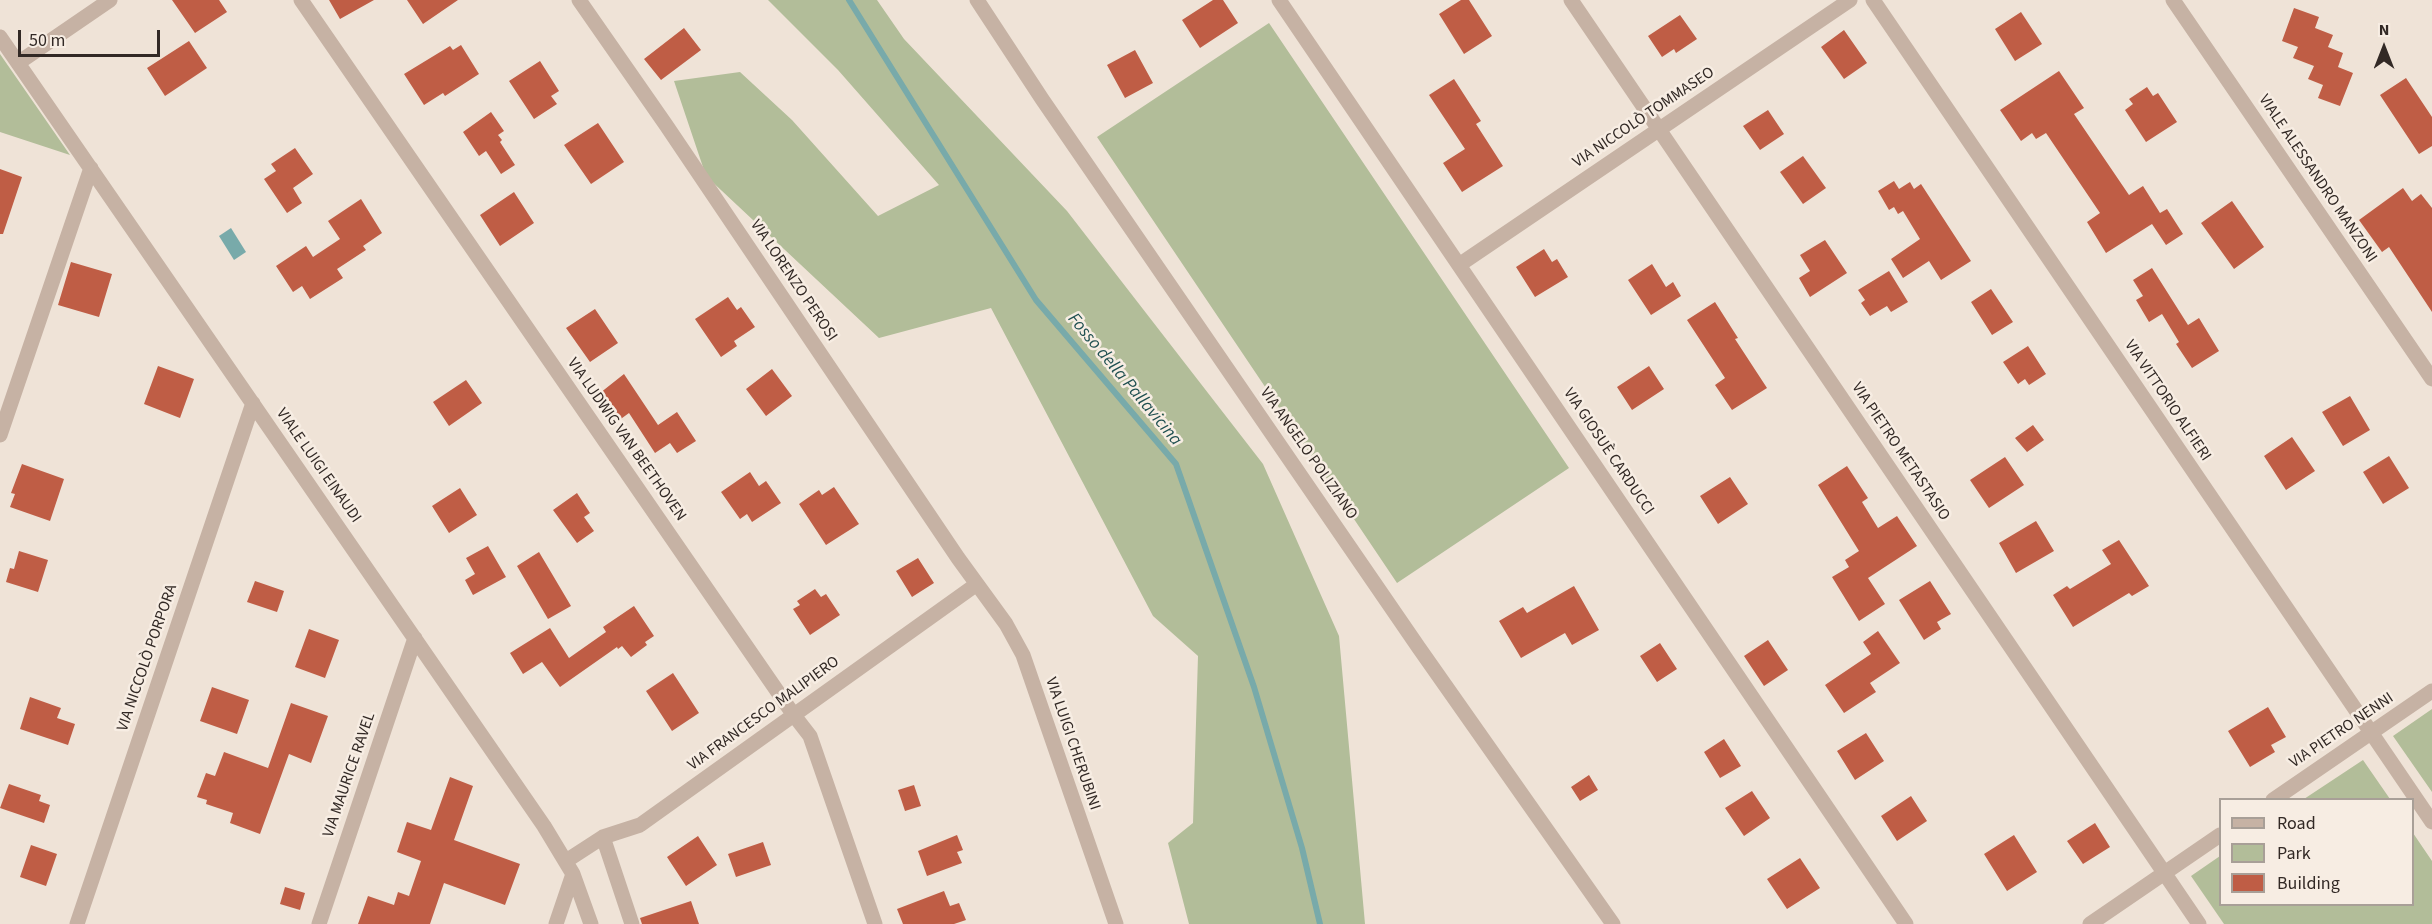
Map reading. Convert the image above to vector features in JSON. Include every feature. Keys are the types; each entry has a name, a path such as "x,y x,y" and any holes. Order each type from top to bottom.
{"street":[{"path":"18,63 110,0"},
{"name":"VIA LUDWIG VAN BEETHOVEN","path":"301,0 810,736 875,924"},
{"name":"VIA LORENZO PEROSI","path":"579,0 977,584"},
{"name":"VIA ANGELO POLIZIANO","path":"977,0 1042,99 1386,599 1613,924"},
{"name":"VIA GIOSUÈ CARDUCCI","path":"1279,0 1906,924"},
{"name":"VIA PIETRO METASTASIO","path":"1571,0 2199,924"},
{"name":"VIA NICCOLÒ TOMMASEO","path":"1459,265 1850,0"},
{"name":"VIA VITTORIO ALFIERI","path":"1873,0 2432,822"},
{"name":"VIALE ALESSANDRO MANZONI","path":"2173,0 2432,379"},
{"name":"VIALE LUIGI EINAUDI","path":"0,37 415,638 570,868 591,924"},
{"path":"0,435 91,168"},
{"name":"VIA NICCOLÒ PORPORA","path":"77,924 253,404"},
{"name":"VIA FRANCESCO MALIPIERO","path":"570,868 603,837 640,825 977,584"},
{"name":"VIA LUIGI CHERUBINI","path":"977,584 1006,624 1023,655 1116,924"},
{"name":"VIA MAURICE RAVEL","path":"319,924 415,638"},
{"name":"VIA PIETRO NENNI","path":"2276,798 2432,691"},
{"path":"2090,924 2219,836"},
{"path":"603,837 632,924"},
{"path":"556,924 570,868"}],"green space":[{"path":"768,0 877,0 904,39 1067,211 1263,464 1339,636 1365,924 1189,924 1168,843 1193,823 1198,656 1153,616 991,308 879,338 706,176 674,81 740,72 792,120 878,216 939,185 838,70"},
{"path":"1269,23 1569,468 1397,583 1097,137"},
{"path":"0,54 70,155 0,132"},
{"path":"2432,709 2432,792 2393,736"},
{"path":"2363,760 2389,798 2306,798"},
{"path":"2414,834 2432,861 2432,924 2224,924 2191,876 2219,857 2219,906 2414,906"}],"water":[{"path":"231,228 246,252 234,260 219,236"}],"building":[{"path":"172,0 219,0 227,12 195,33"},
{"path":"329,0 374,0 340,19"},
{"path":"407,0 458,0 423,24"},
{"path":"1213,0 1223,0 1238,23 1200,48 1182,20"},
{"path":"1461,0 1469,0 1492,36 1464,54 1439,14"},
{"path":"2294,8 2319,17 2315,28 2333,35 2328,47 2343,53 2338,67 2353,73 2340,106 2318,98 2323,85 2308,79 2314,66 2293,58 2298,47 2282,41"},
{"path":"2021,12 2042,44 2015,61 1995,29"},
{"path":"1680,15 1697,39 1676,53 1674,49 1662,57 1648,36"},
{"path":"684,28 701,50 661,80 644,59"},
{"path":"1844,30 1867,63 1844,79 1821,47"},
{"path":"189,41 207,68 165,96 147,68"},
{"path":"461,45 479,74 445,96 443,93 424,105 404,74 450,46 453,50"},
{"path":"1135,50 1153,83 1125,98 1107,65"},
{"path":"540,61 559,91 551,96 557,104 534,119 509,81"},
{"path":"2059,71 2084,108 2074,114 2129,195 2143,186 2160,213 2167,209 2183,234 2166,245 2152,224 2106,253 2087,222 2100,213 2046,133 2036,139 2032,133 2021,141 2000,110"},
{"path":"2406,78 2432,117 2432,146 2419,154 2380,95"},
{"path":"1454,79 1481,121 1476,124 1503,166 1462,192 1443,163 1465,149 1429,95"},
{"path":"2147,87 2153,96 2158,93 2177,122 2146,142 2125,110 2133,104 2129,99"},
{"path":"1768,110 1784,134 1760,150 1743,126"},
{"path":"491,112 504,131 498,135 502,140 500,142 515,165 501,174 486,151 479,156 463,132"},
{"path":"598,123 624,162 591,184 564,145"},
{"path":"295,148 313,174 293,188 302,203 287,213 264,179 276,171 271,164"},
{"path":"1803,156 1826,188 1803,204 1780,172"},
{"path":"0,169 22,177 3,234 0,234"},
{"path":"1894,181 1899,189 1910,182 1914,189 1921,184 1971,261 1941,280 1929,261 1903,278 1891,259 1920,239 1903,211 1898,214 1894,207 1889,210 1878,191"},
{"path":"2403,188 2412,201 2421,194 2432,208 2432,312 2389,247 2382,252 2359,220"},
{"path":"514,192 534,223 500,246 480,215"},
{"path":"361,199 382,233 363,246 366,250 337,269 343,278 310,299 302,286 293,292 276,266 306,246 313,257 340,239 328,221"},
{"path":"2232,201 2264,247 2234,269 2201,223"},
{"path":"1825,240 1847,273 1810,297 1799,278 1810,271 1800,255"},
{"path":"1544,249 1552,262 1557,259 1568,277 1535,297 1516,267"},
{"path":"71,262 112,274 99,317 58,305"},
{"path":"1652,264 1666,287 1673,282 1681,296 1651,315 1628,280"},
{"path":"2152,268 2188,325 2199,318 2219,351 2192,368 2176,344 2179,342 2162,314 2149,322 2136,300 2143,296 2133,280"},
{"path":"1889,271 1908,302 1891,312 1887,306 1870,316 1861,303 1865,300 1858,290"},
{"path":"1991,289 2013,322 1992,335 1971,302"},
{"path":"728,297 737,310 741,307 755,327 734,341 737,346 721,357 695,319"},
{"path":"1715,302 1738,338 1735,339 1767,388 1732,410 1715,385 1725,378 1687,320"},
{"path":"595,309 618,343 590,362 566,328"},
{"path":"2028,346 2046,374 2029,385 2025,379 2018,384 2003,362"},
{"path":"158,366 194,379 180,418 144,404"},
{"path":"1649,366 1664,389 1632,410 1617,387"},
{"path":"772,369 792,396 766,416 746,389"},
{"path":"624,374 658,425 677,412 696,441 677,453 670,443 655,453 629,413 618,421 600,393"},
{"path":"466,380 482,403 449,426 433,402"},
{"path":"2350,396 2370,430 2343,446 2322,412"},
{"path":"2033,425 2044,440 2027,452 2015,438"},
{"path":"2292,437 2315,471 2286,490 2264,456"},
{"path":"2389,456 2409,488 2383,504 2363,472"},
{"path":"2005,457 2024,485 1989,508 1970,480"},
{"path":"22,464 64,479 50,521 10,507 15,494 11,493"},
{"path":"1847,466 1868,498 1862,502 1878,528 1897,516 1917,546 1868,578 1885,604 1859,621 1832,577 1849,567 1845,560 1859,551 1818,485"},
{"path":"750,472 759,486 766,481 781,503 752,522 747,514 740,519 721,492"},
{"path":"1730,477 1748,504 1718,524 1700,496"},
{"path":"834,487 859,524 826,545 799,504 819,490 822,495"},
{"path":"460,488 477,515 449,533 432,506"},
{"path":"577,493 590,513 584,517 594,531 577,543 553,510"},
{"path":"2036,521 2054,551 2016,573 1999,543"},
{"path":"2119,540 2149,586 2132,596 2129,593 2073,627 2053,595 2067,586 2070,589 2111,564 2102,550"},
{"path":"488,546 506,577 473,595 465,580 475,574 466,558"},
{"path":"19,551 48,560 38,592 6,582 10,568 14,569"},
{"path":"539,552 571,606 548,619 517,566"},
{"path":"918,558 934,583 912,597 896,571"},
{"path":"255,581 284,591 277,612 247,602"},
{"path":"1930,581 1951,614 1937,622 1941,629 1924,640 1899,600"},
{"path":"1574,586 1599,630 1572,645 1565,633 1521,658 1499,621 1523,607 1527,613"},
{"path":"815,589 821,597 826,594 840,615 810,635 793,609 800,605 797,601"},
{"path":"634,606 654,636 645,642 647,645 631,657 622,646 618,649 617,647 560,687 542,662 523,674 510,653 550,628 569,658 606,632 603,627"},
{"path":"309,629 339,640 325,678 295,667"},
{"path":"1878,631 1900,663 1870,683 1876,692 1844,713 1825,685 1871,654 1863,642"},
{"path":"1768,640 1788,670 1764,686 1744,656"},
{"path":"1660,643 1677,669 1657,682 1640,656"},
{"path":"673,673 699,713 672,731 646,691"},
{"path":"212,687 249,700 237,734 200,721"},
{"path":"30,697 61,708 57,718 75,724 68,745 20,729"},
{"path":"291,703 328,716 311,763 289,754 260,834 230,823 233,813 206,804 207,800 197,797 206,773 215,776 224,752 268,768"},
{"path":"2268,707 2286,737 2271,745 2275,752 2250,767 2228,731"},
{"path":"1866,733 1884,761 1855,780 1837,751"},
{"path":"1724,739 1741,766 1720,778 1704,752"},
{"path":"1589,775 1598,790 1580,801 1571,787"},
{"path":"450,777 473,786 454,840 520,864 505,905 444,883 430,924 358,924 368,896 394,905 398,892 409,896 421,861 397,852 407,822 431,830"},
{"path":"9,784 41,795 39,801 50,805 44,823 0,808"},
{"path":"914,785 921,806 905,811 898,790"},
{"path":"1752,791 1770,818 1744,836 1725,808"},
{"path":"1911,796 1927,821 1897,841 1881,816"},
{"path":"2095,823 2110,847 2083,864 2067,841"},
{"path":"957,835 963,850 957,852 962,863 927,876 918,851"},
{"path":"2014,835 2037,872 2007,891 1984,854"},
{"path":"698,836 717,865 686,886 667,857"},
{"path":"763,842 771,865 736,877 728,854"},
{"path":"31,845 57,854 46,886 20,877"},
{"path":"1800,858 1820,888 1787,909 1767,879"},
{"path":"285,887 305,893 300,910 280,904"},
{"path":"944,891 950,906 959,903 966,920 954,924 903,924 897,909"},
{"path":"691,901 699,924 642,924 640,918"}],"waterway":[{"name":"Fosso della Pallavicina","path":"849,0 1036,300 1176,464 1254,687 1302,848 1320,924"}]}
